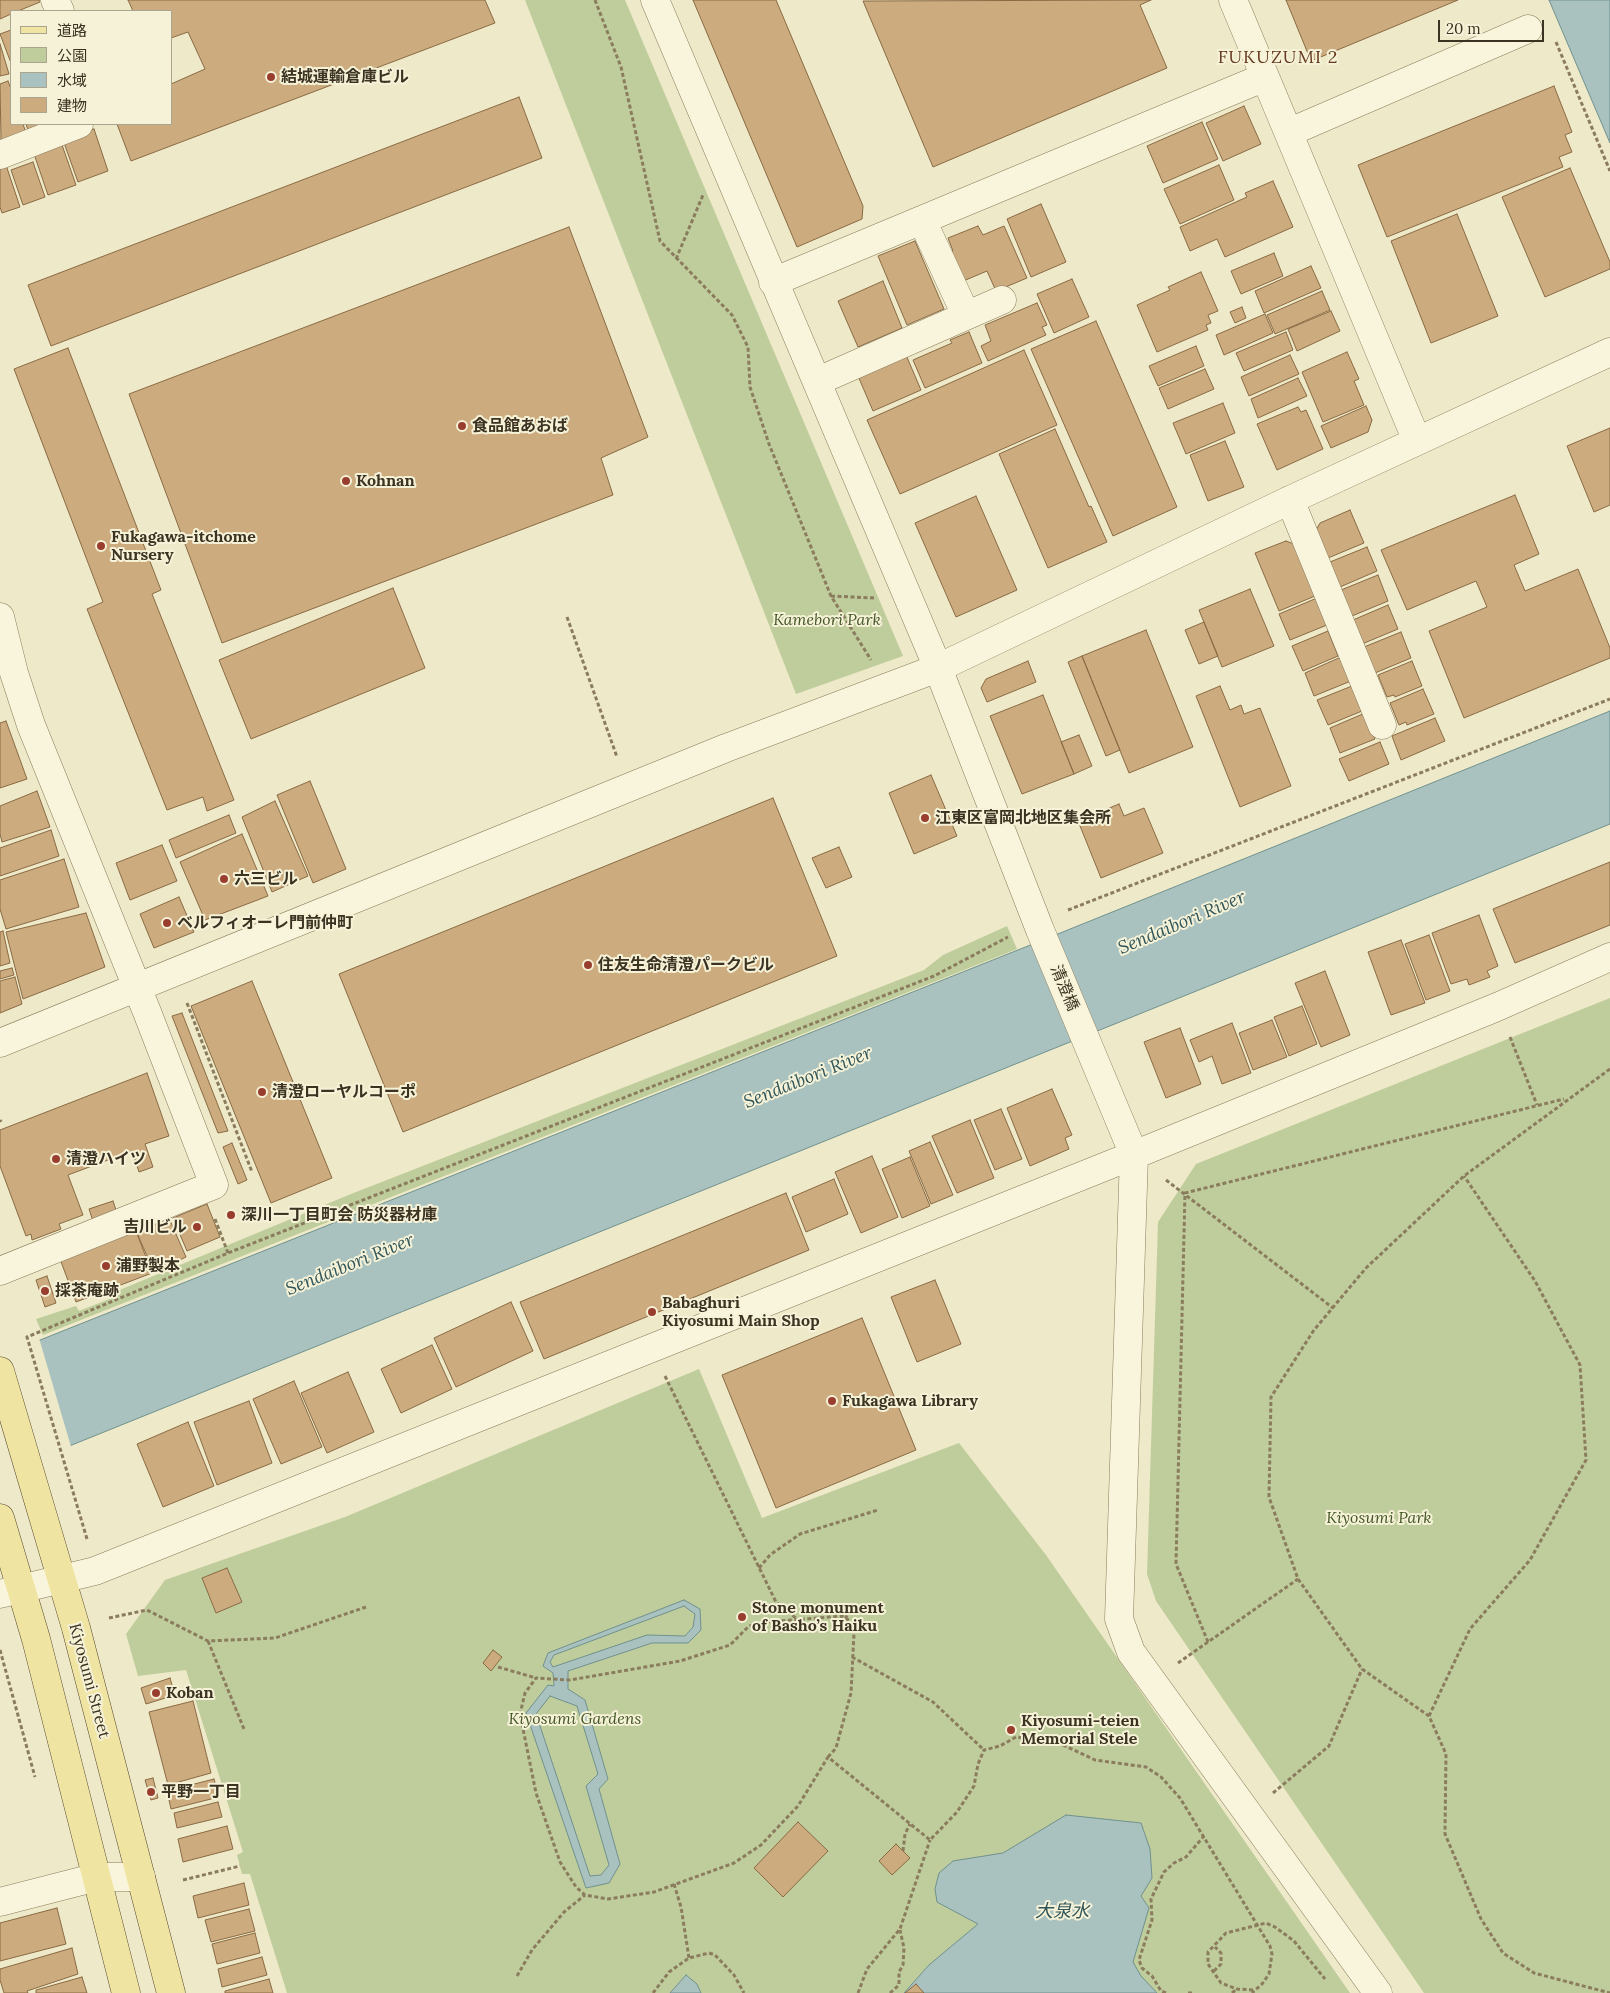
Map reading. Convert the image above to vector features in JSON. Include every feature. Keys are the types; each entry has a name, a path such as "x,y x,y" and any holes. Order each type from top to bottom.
{"main road":[{"name":"Kiyosumi Street","path":"0,1371 61,1581 171,1993"},
{"path":"0,1518 11,1592 97,1877 126,1993"}],"street":[{"name":"清澄橋","path":"656,0 773,282 818,381 938,668 1028,931 1088,1046 1134,1155"},
{"path":"1233,0 1418,441"},
{"path":"1290,132 1541,33"},
{"path":"773,282 1265,77"},
{"path":"0,155 76,125"},
{"path":"922,220 966,315"},
{"path":"818,381 1002,300"},
{"path":"0,1043 726,748 938,668 1290,500 1610,352"},
{"path":"1290,500 1382,725"},
{"path":"0,617 14,673 31,724 137,986 214,1185 0,1271"},
{"path":"11,1592 61,1581 114,1564 1134,1155 1497,1007 1610,957"},
{"path":"1134,1155 1119,1619 1131,1652 1378,1993"},
{"path":"0,1902 97,1877 140,1877"}],"path":[{"path":"595,0 621,67 660,241 732,315 748,346 750,386 769,444 831,596 871,661"},
{"path":"1541,33 1610,171"},
{"path":"676,259 706,189"},
{"path":"831,596 875,598"},
{"path":"567,617 619,762"},
{"path":"1067,910 1610,699"},
{"path":"88,1542 27,1337 228,1253 934,976 1028,931"},
{"path":"185,997 252,1172"},
{"path":"1508,1034 1537,1106"},
{"path":"1610,1069 1464,1176 1366,1268 1314,1330 1271,1398 1269,1497 1298,1579 1362,1669 1429,1716 1446,1754 1445,1834 1481,1919 1502,1954 1534,1973 1610,1993"},
{"path":"1185,1193 1568,1098"},
{"path":"1162,1177 1171,1173"},
{"path":"1429,1716 1470,1629 1530,1560 1586,1460 1580,1365 1535,1281 1464,1176"},
{"path":"1162,1177 1333,1308"},
{"path":"1161,1187 1162,1177"},
{"path":"1185,1193 1176,1564 1208,1642"},
{"path":"212,1213 228,1253"},
{"path":"665,1375 776,1602 798,1619"},
{"path":"759,1568 770,1555 800,1534 878,1510"},
{"path":"1170,1668 1298,1579"},
{"path":"109,1618 147,1610 208,1640 275,1638 366,1607"},
{"path":"845,1619 851,1609"},
{"path":"498,1668 536,1678 570,1680 680,1661 730,1645 750,1626 798,1619 842,1616 850,1621 854,1633 851,1693 836,1748 828,1757 798,1806 761,1845 734,1863 654,1892 608,1899 585,1895 576,1886 560,1862 536,1793 520,1714 525,1693 536,1678"},
{"path":"208,1640 244,1729"},
{"path":"0,1650 36,1779"},
{"path":"852,1657 934,1702 984,1750"},
{"path":"1271,1795 1329,1746 1362,1669"},
{"path":"984,1750 1000,1746 1016,1737 1057,1742 1095,1760 1146,1768 1160,1777 1180,1798 1204,1836 1256,1924 1270,1946 1272,1954 1269,1974 1253,1992 1221,1983 1208,1964 1208,1952 1216,1947 1226,1933 1256,1924 1266,1923 1285,1934 1331,1986"},
{"path":"860,1992 867,1969 900,1929 930,1840 957,1812 974,1786 978,1764 984,1750"},
{"path":"828,1757 930,1840"},
{"path":"903,1851 905,1834 910,1824"},
{"path":"1166,1993 1162,1991 1152,1976 1142,1968 1140,1960 1152,1920 1151,1899 1164,1872 1174,1863 1186,1858 1204,1836"},
{"path":"183,1880 240,1866"},
{"path":"674,1884 681,1907 689,1958"},
{"path":"516,1976 532,1950 564,1912 585,1895"},
{"path":"890,1993 899,1985 899,1972 903,1965 904,1948 900,1929"},
{"path":"1214,1971 1221,1964 1221,1953 1216,1947"},
{"path":"653,1993 669,1972 689,1958 709,1953 715,1955 734,1975 744,1993"},
{"path":"1232,1993 1237,1989"}],"green space":[{"name":"Kamebori Park","path":"525,0 625,0 903,656 796,694"},
{"path":"1007,926 1017,949 43,1335 36,1319 76,1306 79,1311 112,1298 110,1294 351,1194 924,970 943,955"},
{"name":"Kiyosumi Park","path":"1610,998 1610,1993 1424,1993 1156,1601 1147,1574 1158,1222 1196,1164"},
{"name":"Kiyosumi Gardens","path":"699,1369 762,1518 959,1443 1046,1555 1350,1993 287,1993 250,1874 242,1874 237,1855 243,1852 186,1670 138,1676 126,1634 165,1580 345,1517"}],"water":[{"path":"1549,0 1610,0 1610,143"},
{"name":"Sendaibori River","path":"1610,711 1610,824 0,1474 0,1356 1043,940"},
{"path":"684,1600 700,1609 701,1630 688,1643 652,1643 568,1671 568,1689 585,1700 608,1779 599,1789 620,1864 609,1883 586,1888 526,1713 548,1685 554,1686 553,1673 543,1666 548,1653","holes":["684,1606 695,1614 693,1627 685,1636 647,1635 553,1667 550,1662 554,1655","550,1696 577,1706 598,1774 586,1786 609,1865 601,1875 590,1876 536,1714"]},
{"name":"大泉水","path":"1066,1815 1141,1823 1150,1849 1152,1878 1141,1896 1149,1908 1133,1962 1141,1976 1157,1993 904,1993 929,1965 978,1924 937,1902 935,1889 939,1873 953,1861 1003,1853"},
{"path":"686,1975 697,1984 701,1993 670,1993"}],"pier":[{"path":"39,1338 72,1450 0,1477 0,1353"}],"building":[{"path":"0,0 39,0 40,2 20,10 10,10 10,14 0,19"},
{"name":"結城運輸倉庫ビル","path":"128,0 485,0 495,23 131,161 117,125 172,125 172,84 205,69 188,32 172,38 172,10 133,10"},
{"path":"693,0 776,0 863,206 862,219 797,247"},
{"path":"1151,0 1140,5 1167,68 933,167 863,1"},
{"path":"1286,0 1458,0 1311,61"},
{"path":"10,30 10,60 0,34"},
{"path":"0,44 9,74 0,76"},
{"path":"8,81 10,86 10,125 23,125 26,133 1,141 0,84"},
{"path":"1554,86 1572,132 1565,135 1572,152 1559,157 1563,167 1387,237 1358,165"},
{"path":"519,97 542,158 51,346 28,285"},
{"path":"1244,106 1261,144 1223,161 1206,123"},
{"path":"1202,122 1218,159 1163,183 1147,146"},
{"path":"26,125 42,125 43,128 29,133"},
{"path":"94,129 108,171 78,182 63,140"},
{"path":"61,142 76,185 48,195 33,151"},
{"path":"5,162 20,207 2,213 0,207 0,164"},
{"path":"33,162 45,197 23,205 11,170"},
{"path":"1219,165 1234,200 1180,224 1164,189"},
{"path":"1570,168 1610,262 1610,269 1545,297 1502,197"},
{"path":"1273,181 1293,227 1225,257 1217,239 1190,251 1180,227 1247,197 1245,193"},
{"path":"1041,204 1066,262 1031,277 1007,219"},
{"path":"1457,214 1498,316 1431,343 1391,241"},
{"path":"978,226 983,235 1004,226 1027,278 996,291 987,271 961,282 949,253 953,251 948,238"},
{"path":"569,227 648,437 601,458 613,495 222,643 129,394"},
{"path":"915,241 944,309 907,325 878,256"},
{"path":"1274,253 1283,276 1241,294 1231,271"},
{"path":"1311,266 1321,288 1264,313 1255,291"},
{"path":"1201,272 1218,311 1208,315 1211,323 1206,325 1208,330 1157,352 1137,305 1170,290 1168,287"},
{"path":"1072,279 1089,317 1054,333 1037,294"},
{"path":"883,281 902,328 858,347 838,301"},
{"path":"1322,291 1330,310 1275,334 1267,315"},
{"path":"1037,303 1047,325 1042,327 1046,335 988,361 981,346 991,341 985,325"},
{"path":"1242,307 1246,318 1235,323 1230,312"},
{"path":"1331,311 1340,331 1297,351 1288,329"},
{"path":"1265,314 1273,333 1224,355 1216,335"},
{"path":"1096,321 1177,507 1113,536 1031,349"},
{"path":"969,332 982,363 925,388 913,360 952,343 950,340"},
{"path":"1286,332 1293,350 1244,371 1236,353"},
{"path":"1196,346 1204,366 1158,386 1149,366"},
{"path":"68,348 161,590 152,594 234,800 207,811 203,797 167,810 87,609 103,602 14,369"},
{"path":"1024,350 1057,425 900,494 867,420"},
{"path":"1347,352 1359,379 1354,381 1364,405 1323,422 1302,372"},
{"path":"906,355 921,390 873,411 858,376"},
{"path":"1290,355 1299,374 1249,396 1241,377"},
{"path":"1205,369 1214,389 1168,409 1159,388"},
{"path":"1298,378 1307,396 1258,418 1251,399"},
{"path":"1223,403 1235,433 1186,454 1173,423"},
{"path":"1366,406 1372,420 1368,432 1331,448 1321,426"},
{"path":"1298,407 1301,412 1306,410 1323,449 1277,470 1257,424"},
{"path":"1610,428 1610,505 1594,512 1567,446"},
{"path":"1055,429 1089,507 1091,506 1107,542 1048,568 999,454"},
{"path":"1225,441 1244,487 1208,501 1190,455"},
{"path":"1515,495 1539,554 1514,565 1525,591 1578,569 1610,648 1610,658 1464,718 1429,631 1487,607 1476,581 1407,610 1381,550"},
{"path":"976,496 1017,590 956,617 915,523"},
{"path":"1350,510 1364,543 1328,558 1316,530 1320,523"},
{"path":"1286,541 1294,544 1315,596 1279,611 1255,553"},
{"path":"1367,547 1377,571 1340,587 1330,562"},
{"path":"1378,575 1388,601 1352,616 1341,590"},
{"path":"393,588 425,668 251,739 219,660"},
{"path":"1250,589 1274,646 1222,667 1199,610"},
{"path":"1317,598 1327,625 1290,640 1279,614"},
{"path":"1388,605 1398,629 1362,644 1353,620"},
{"path":"1204,622 1218,656 1199,664 1185,630"},
{"path":"1146,630 1193,747 1129,773 1082,656"},
{"path":"1328,631 1338,656 1303,671 1292,646"},
{"path":"1401,632 1411,658 1375,673 1364,647"},
{"path":"1082,656 1120,750 1106,756 1068,662"},
{"path":"1341,657 1351,681 1314,696 1305,673"},
{"path":"1028,661 1036,682 987,702 981,688 986,679"},
{"path":"1412,661 1422,686 1395,697 1394,695 1387,697 1378,675"},
{"path":"1220,686 1230,710 1241,705 1244,714 1260,708 1291,786 1240,807 1196,696"},
{"path":"1352,686 1362,711 1328,725 1317,700"},
{"path":"1423,689 1434,714 1407,725 1406,722 1399,725 1390,703"},
{"path":"1043,695 1074,774 1022,794 990,716"},
{"path":"1365,713 1375,739 1340,753 1330,728"},
{"path":"1435,718 1445,741 1401,760 1392,736"},
{"path":"6,721 27,779 0,788 0,723"},
{"path":"1079,735 1092,766 1074,774 1061,742"},
{"path":"1380,742 1389,764 1349,781 1339,759"},
{"path":"931,775 957,836 914,854 889,793"},
{"path":"310,781 346,869 313,883 277,795"},
{"path":"37,791 50,827 2,842 0,834 0,806"},
{"name":"住友生命清澄パークビル","path":"773,798 837,956 403,1132 339,974"},
{"path":"275,801 308,876 272,892 242,817"},
{"path":"1119,804 1124,816 1144,808 1163,853 1101,878 1078,821"},
{"path":"229,815 236,833 176,858 169,840"},
{"path":"51,830 59,856 0,876 0,848"},
{"name":"六三ビル","path":"242,834 268,896 205,920 180,862"},
{"path":"162,845 177,881 130,900 116,863"},
{"path":"839,847 852,877 826,888 812,858"},
{"path":"64,859 79,907 6,929 0,909 0,880"},
{"path":"1610,862 1610,925 1515,963 1493,909"},
{"name":"ベルフィオーレ門前仲町","path":"179,897 194,932 154,948 140,914"},
{"path":"86,913 105,967 23,999 6,932"},
{"path":"1479,915 1498,966 1487,971 1490,977 1469,985 1467,979 1451,984 1432,933"},
{"path":"3,931 10,963 0,966 0,932"},
{"path":"1429,935 1450,991 1426,1000 1405,944"},
{"path":"1401,940 1425,1003 1391,1015 1368,952"},
{"path":"12,968 14,975 0,979 0,971"},
{"path":"1325,971 1350,1035 1321,1047 1295,983"},
{"path":"15,977 22,1004 0,1013 0,981"},
{"name":"清澄ローヤルコーポ","path":"252,981 332,1178 271,1203 191,1006"},
{"path":"1302,1006 1317,1044 1289,1056 1274,1017"},
{"path":"182,1013 228,1131 218,1133 172,1016"},
{"path":"1272,1020 1287,1057 1253,1070 1239,1033"},
{"path":"1232,1023 1251,1073 1222,1084 1212,1056 1199,1062 1190,1040"},
{"path":"1180,1028 1201,1084 1166,1098 1144,1042"},
{"name":"清澄ハイツ","path":"147,1073 169,1136 145,1144 153,1167 139,1172 132,1151 68,1175 83,1215 59,1224 61,1229 32,1240 31,1234 26,1236 0,1166 0,1130"},
{"path":"1052,1089 1072,1135 1065,1138 1069,1149 1030,1166 1007,1108"},
{"path":"1001,1109 1022,1159 995,1170 974,1120"},
{"path":"970,1120 994,1178 957,1193 932,1136"},
{"path":"930,1142 953,1195 931,1204 909,1151"},
{"path":"232,1143 247,1180 238,1184 223,1147"},
{"path":"872,1156 898,1217 861,1233 835,1172"},
{"path":"910,1157 930,1206 902,1218 882,1169"},
{"path":"834,1179 848,1214 806,1232 792,1197"},
{"path":"786,1193 809,1250 544,1359 520,1302"},
{"path":"113,1201 117,1213 93,1221 89,1209"},
{"name":"吉川ビル","path":"207,1204 220,1237 187,1251 173,1218"},
{"path":"169,1218 186,1257 154,1272 137,1233"},
{"name":"浦野製本","path":"136,1231 152,1273 76,1302 60,1259"},
{"path":"47,1276 56,1303 45,1307 36,1280"},
{"path":"935,1280 961,1344 917,1362 891,1297"},
{"path":"511,1302 533,1351 456,1387 434,1338"},
{"path":"862,1318 916,1450 776,1508 722,1375"},
{"path":"432,1345 452,1389 401,1413 381,1369"},
{"path":"348,1372 374,1432 327,1453 301,1393"},
{"path":"294,1381 322,1447 281,1464 253,1399"},
{"path":"249,1401 272,1463 217,1485 194,1422"},
{"path":"188,1422 214,1486 163,1507 137,1444"},
{"path":"227,1568 242,1602 216,1613 202,1578"},
{"path":"493,1650 502,1657 491,1671 483,1663"},
{"path":"170,1678 175,1695 146,1704 141,1688"},
{"path":"193,1701 211,1773 168,1785 149,1712"},
{"path":"153,1778 158,1798 151,1800 145,1780"},
{"path":"214,1779 219,1797 171,1809 167,1791"},
{"path":"218,1802 222,1817 177,1828 174,1813"},
{"path":"798,1822 828,1851 783,1897 754,1868"},
{"path":"227,1826 233,1849 183,1862 178,1839"},
{"path":"896,1844 910,1858 892,1875 879,1861"},
{"path":"244,1883 249,1905 198,1918 193,1896"},
{"path":"57,1908 66,1944 0,1961 0,1923"},
{"path":"249,1909 255,1931 211,1942 205,1920"},
{"path":"255,1933 260,1953 217,1964 212,1944"},
{"path":"72,1948 78,1974 27,1991 28,1993 4,1993 0,1980 0,1969"},
{"path":"262,1957 267,1975 222,1987 218,1969"},
{"path":"82,1977 87,1993 36,1993 36,1990"},
{"path":"269,1979 273,1993 225,1993 225,1991"},
{"path":"916,1984 924,1993 905,1993"}],"place":[{"name":"結城運輸倉庫ビル","path":"271,77"},
{"name":"食品館あおば","path":"462,426"},
{"name":"Kohnan","path":"346,481"},
{"name":"Fukagawa-itchome Nursery","path":"101,546"},
{"name":"江東区富岡北地区集会所","path":"925,818"},
{"name":"六三ビル","path":"224,879"},
{"name":"ベルフィオーレ門前仲町","path":"167,923"},
{"name":"住友生命清澄パークビル","path":"588,965"},
{"name":"清澄ローヤルコーポ","path":"262,1092"},
{"name":"清澄ハイツ","path":"56,1159"},
{"name":"深川一丁目町会 防災器材庫","path":"231,1215"},
{"name":"吉川ビル","path":"197,1227"},
{"name":"浦野製本","path":"106,1266"},
{"name":"採茶庵跡","path":"45,1291"},
{"name":"Babaghuri Kiyosumi Main Shop","path":"652,1312"},
{"name":"Fukagawa Library","path":"832,1401"},
{"name":"Stone monument of Basho’s Haiku","path":"742,1617"},
{"name":"Koban","path":"156,1693"},
{"name":"Kiyosumi-teien Memorial Stele","path":"1011,1730"},
{"name":"平野一丁目","path":"151,1792"}],"district":[{"name":"FUKUZUMI 2","path":"1278,58"}]}
